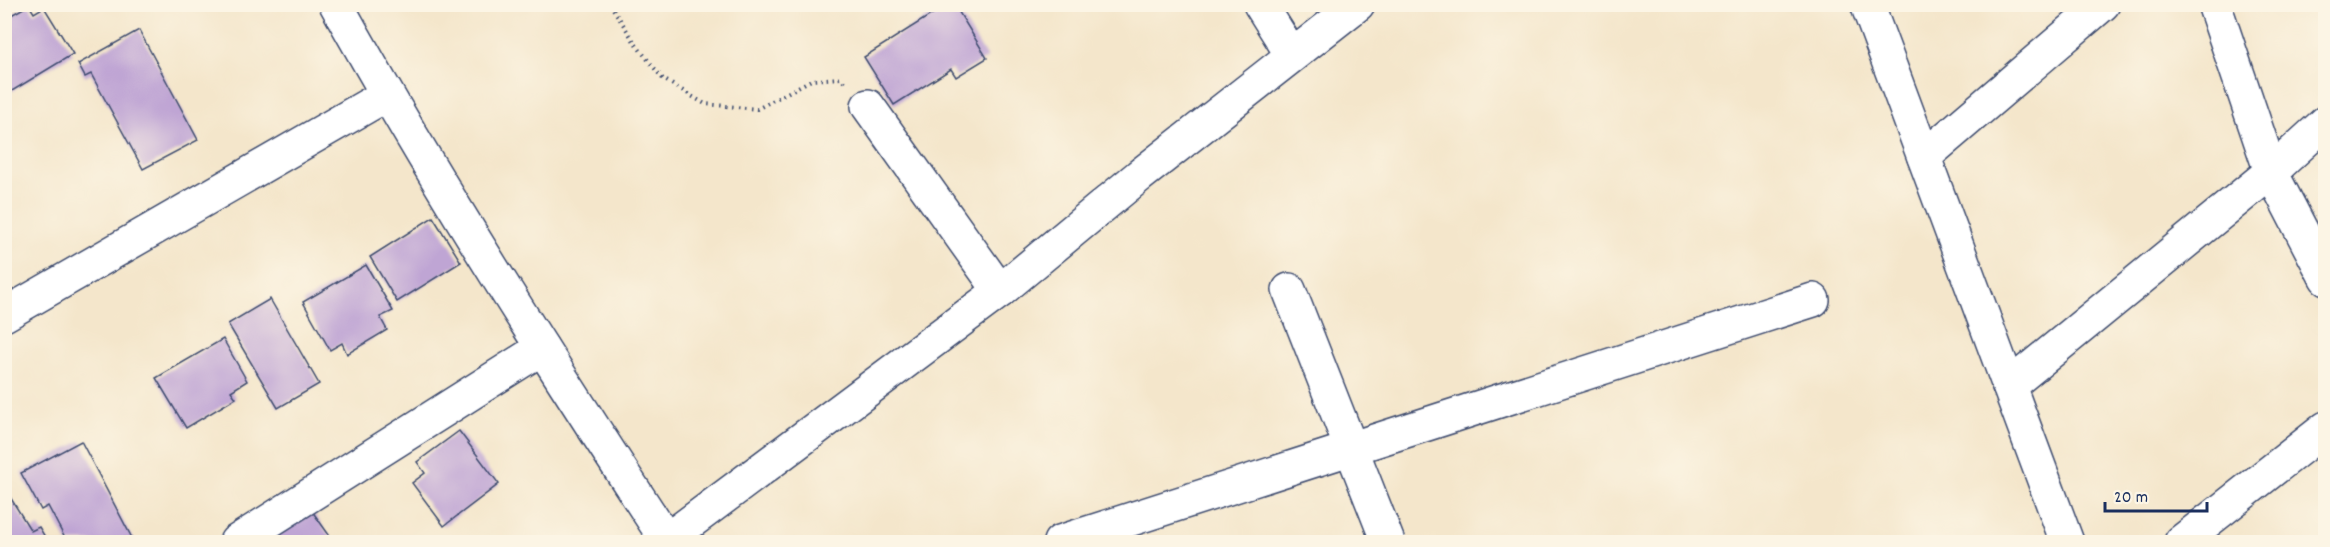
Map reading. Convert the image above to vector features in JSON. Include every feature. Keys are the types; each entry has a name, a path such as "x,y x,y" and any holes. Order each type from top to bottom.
{"street":[{"path":"336,4 386,95 665,542 1000,291 1139,176 1358,4"},
{"path":"1260,4 1292,55"},
{"path":"1867,4 2067,543"},
{"path":"1924,157 2103,4"},
{"path":"2214,4 2271,172 2325,278"},
{"path":"4,315 386,95"},
{"path":"868,106 1000,291"},
{"path":"2009,386 2271,172 2325,122"},
{"path":"1289,290 1388,543"},
{"path":"1059,543 1813,300"},
{"path":"236,543 542,348"},
{"path":"2181,543 2325,428"}],"path":[{"path":"610,4 637,46 663,79 705,104 757,109 811,80 841,78 868,106"}],"building":[{"path":"948,4 954,4 987,58 956,77 951,69 894,105 864,57"},
{"path":"29,5 34,13 44,7 73,54 7,94 4,90 4,19"},
{"path":"139,30 198,140 143,169 91,74 85,77 78,64"},
{"path":"433,217 461,262 397,302 370,257"},
{"path":"366,265 393,311 380,317 387,330 347,354 342,343 330,350 303,302"},
{"path":"270,299 319,384 278,408 228,324"},
{"path":"223,339 247,381 231,391 236,398 186,428 156,378"},
{"path":"459,431 499,484 444,526 412,483 425,473 417,462"},
{"path":"81,441 133,540 129,542 67,542 48,506 41,510 21,473"},
{"path":"10,497 31,531 39,527 48,542 4,542 4,500"},
{"path":"312,511 334,542 266,542"}]}
